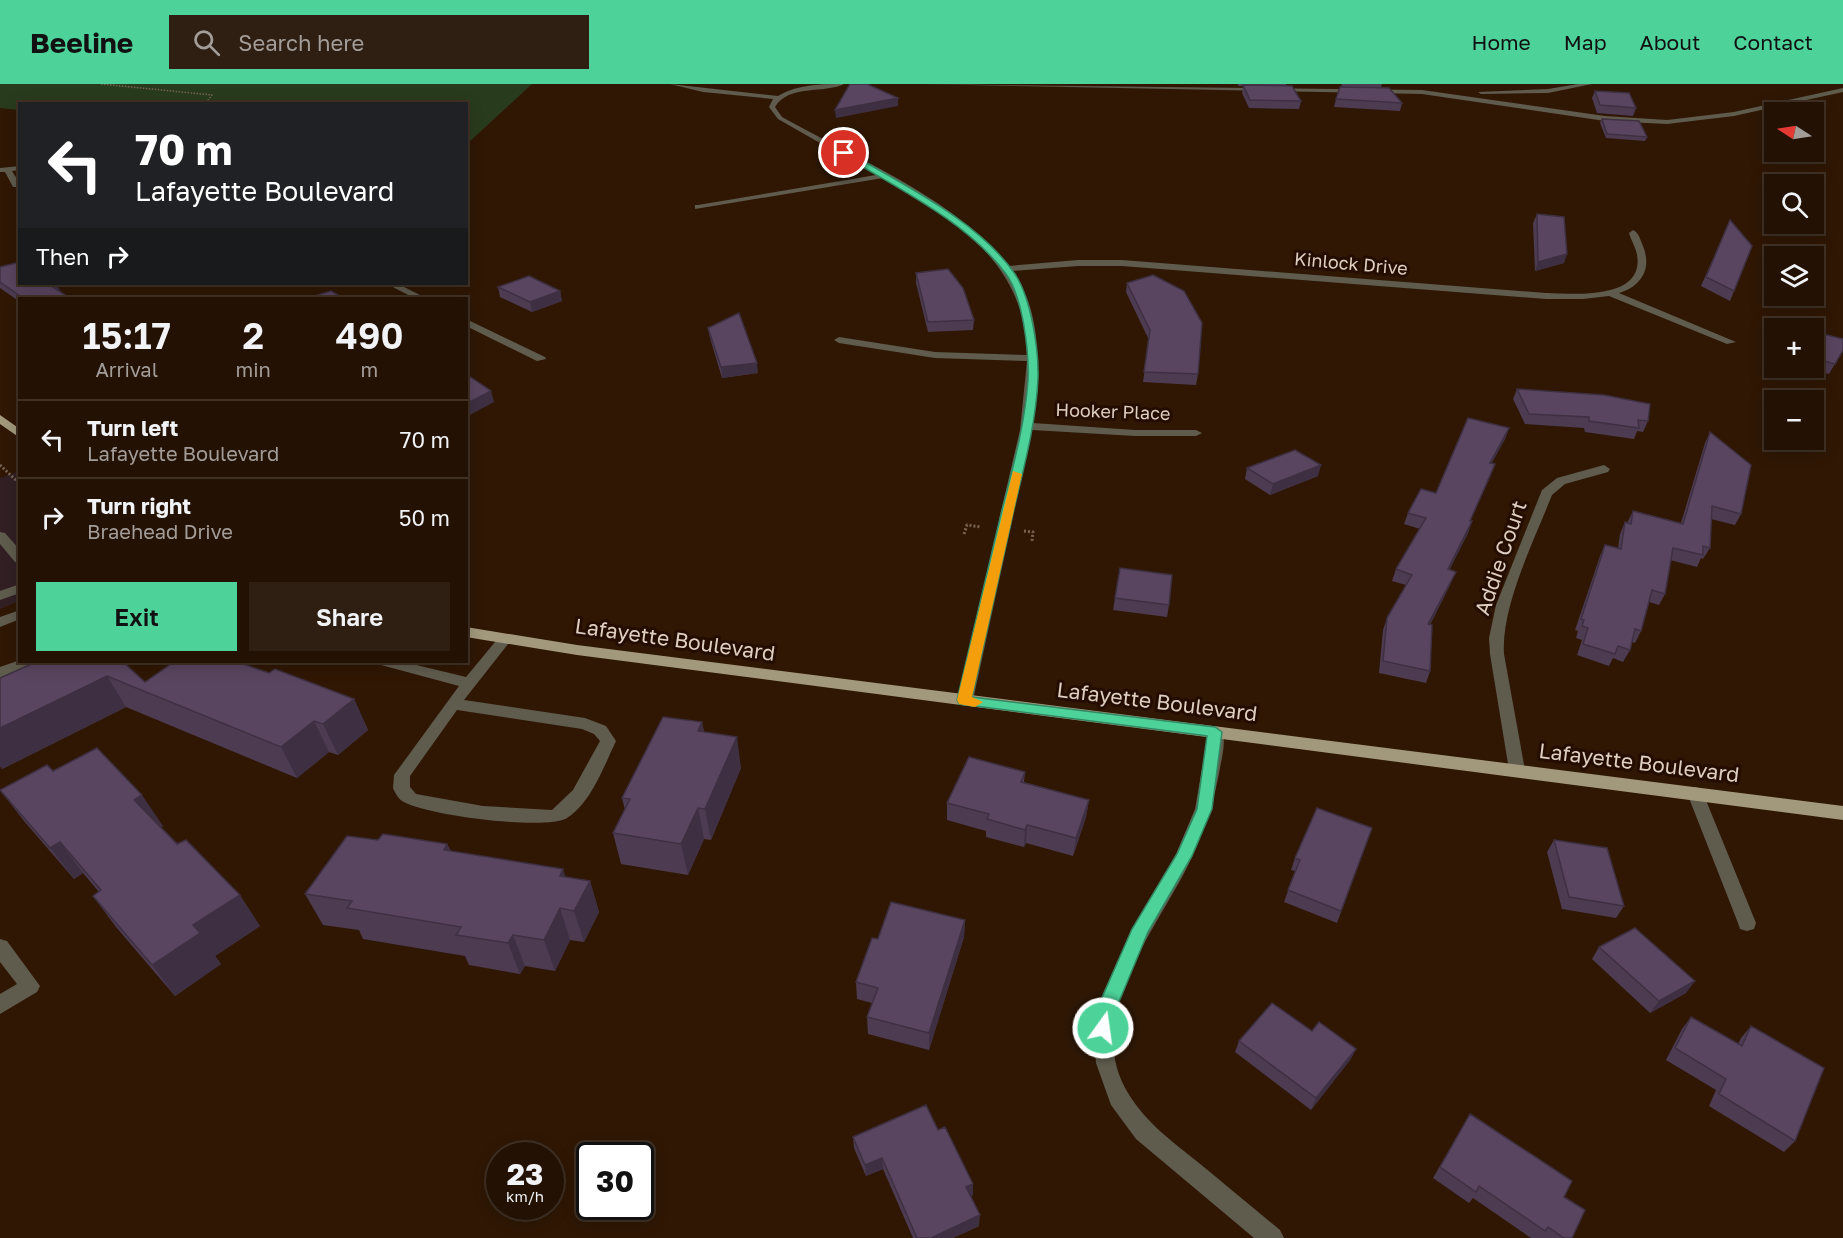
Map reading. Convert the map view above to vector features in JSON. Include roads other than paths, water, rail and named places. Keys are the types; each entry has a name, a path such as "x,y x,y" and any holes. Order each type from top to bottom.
{"main road":[{"path":"0,418 18,433"},
{"name":"Lafayette Boulevard","path":"468,632 964,700 1843,813"}],"street":[{"path":"673,84 703,90 779,98 807,88 841,84"},
{"path":"924,84 1457,95 1548,91 1589,84"},
{"path":"1457,95 1603,119 1667,122 1731,114 1843,90"},
{"path":"779,98 772,107 780,118 883,176 967,231 993,252 1008,269 1020,294 1032,358 1033,378 1028,426 964,700"},
{"path":"4,170 16,185"},
{"path":"699,207 883,176"},
{"name":"Kinlock Drive","path":"1008,269 1078,262 1122,263 1546,296 1610,294 1633,285 1641,272 1643,260 1641,246 1633,233"},
{"path":"394,285 419,297"},
{"path":"1610,294 1731,342"},
{"path":"468,323 541,359"},
{"path":"839,340 935,355 1032,358"},
{"name":"Hooker Place","path":"1028,426 1135,433 1196,433"},
{"name":"Addie Court","path":"1517,770 1497,654 1496,638 1503,604 1546,494 1562,481 1604,469"},
{"path":"0,537 18,557"},
{"path":"0,596 18,589"},
{"path":"0,622 18,615"},
{"path":"453,704 585,724 600,730 608,741 572,805 556,816 532,818 443,806 409,797 401,788 402,775 453,704 505,639"},
{"path":"0,673 25,663"},
{"path":"390,663 469,683"},
{"path":"1215,732 1204,809 1184,856 1141,929 1106,1009 1103,1028 1106,1063 1119,1098 1144,1132 1272,1238"},
{"path":"1695,794 1747,923"},
{"path":"0,947 30,986 0,1005"}]}
